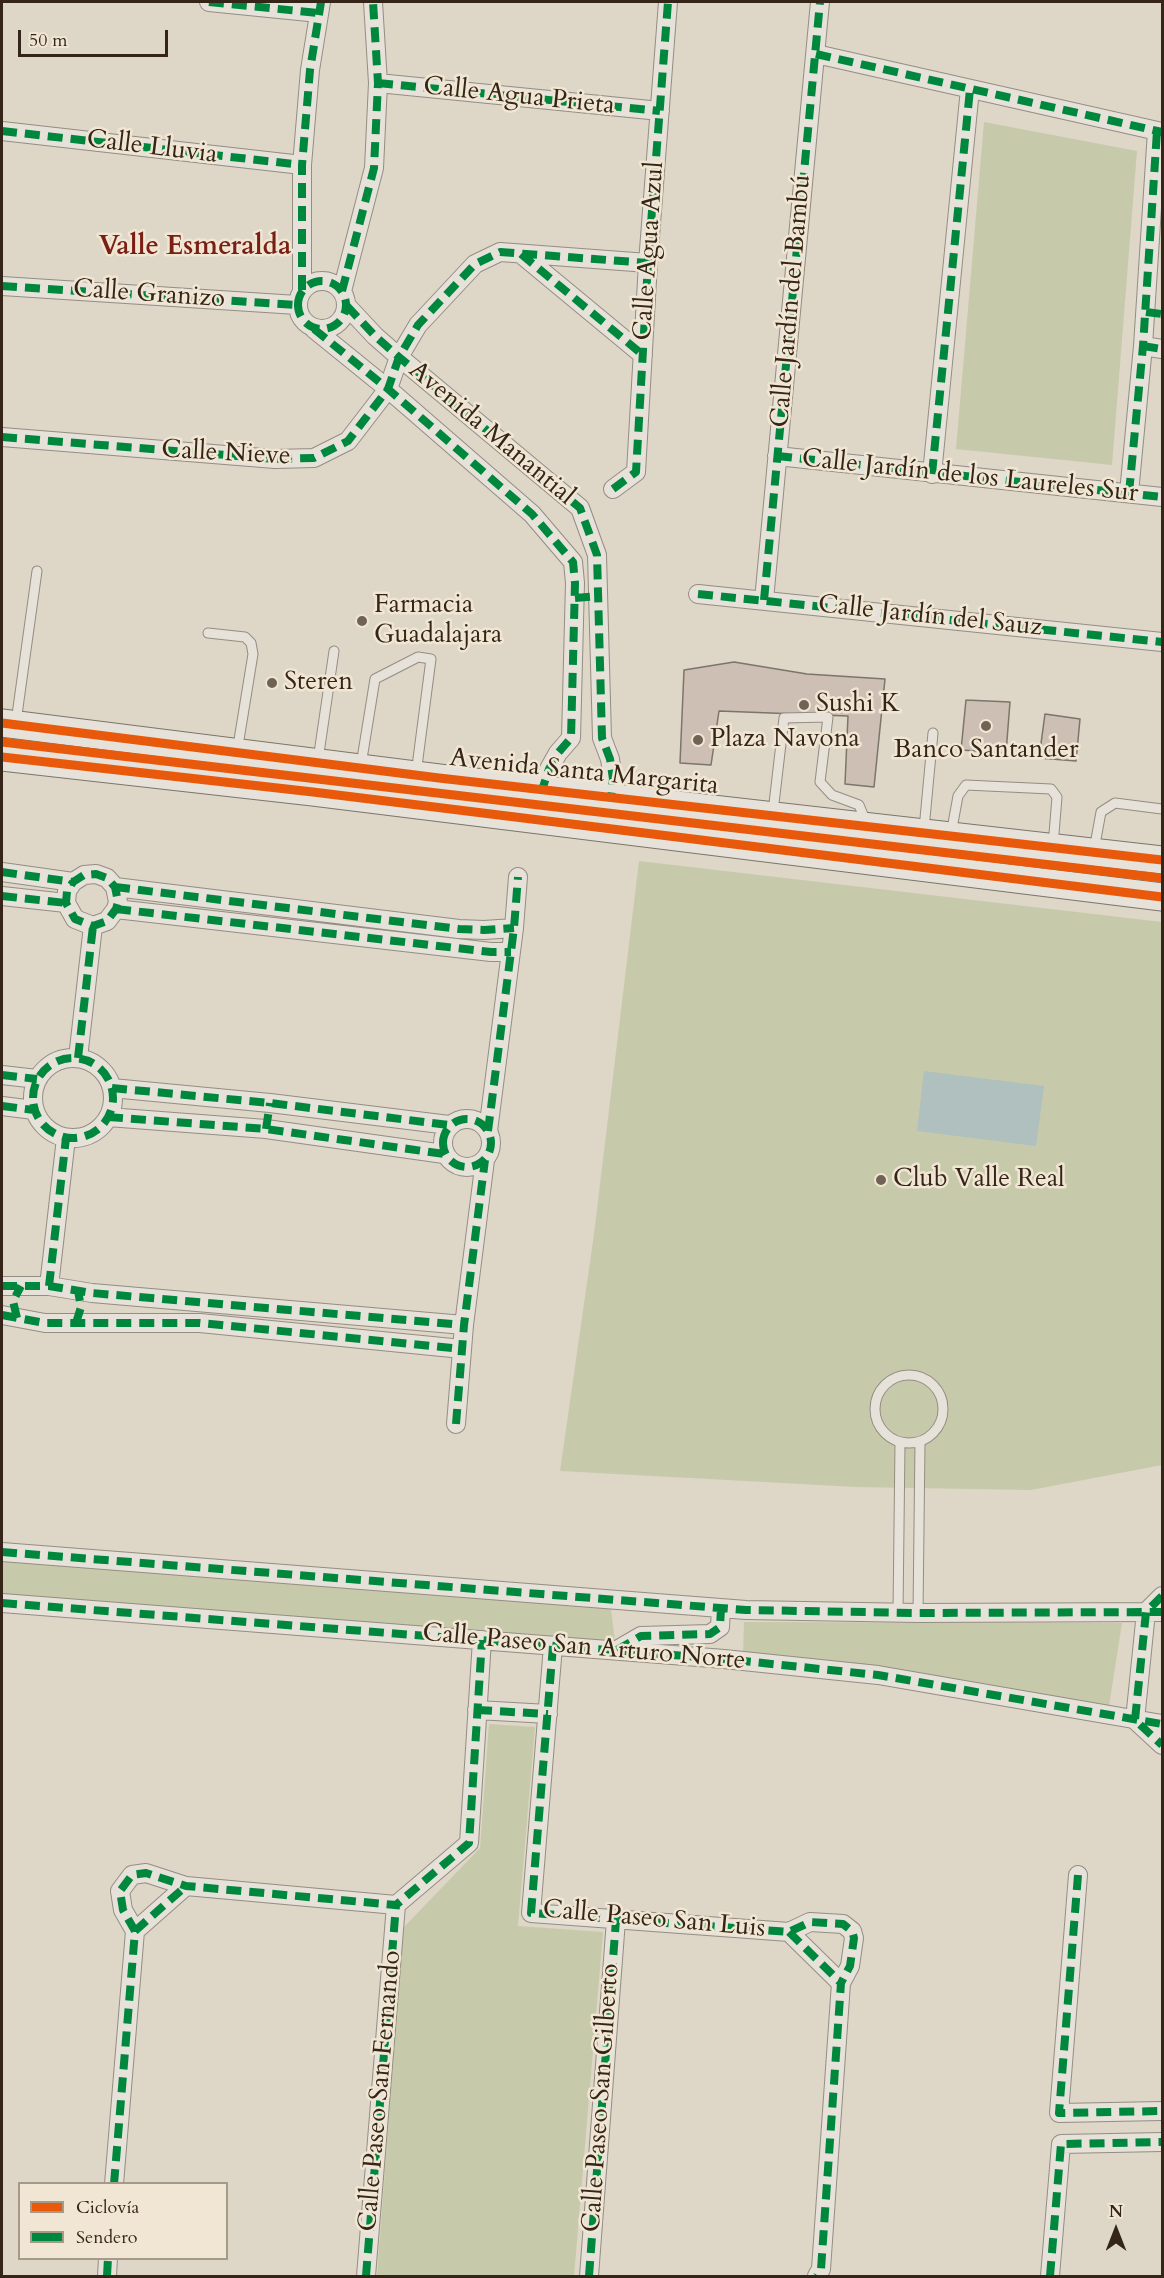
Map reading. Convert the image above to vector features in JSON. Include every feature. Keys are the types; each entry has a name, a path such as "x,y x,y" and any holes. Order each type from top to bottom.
{"main road":[{"name":"Avenida Santa Margarita","path":"9,724 427,777 1162,860"},
{"name":"Avenida Santa Margarita","path":"2,757 313,792 1162,897"},
{"path":"313,792 315,779 318,775 327,773 412,782 427,777"},
{"path":"488,814 519,813 590,818 607,806 611,798"},
{"path":"1095,888 1098,870 1106,866 1162,868"},
{"path":"1127,892 1162,913"}],"street":[{"path":"209,2 320,7 310,70 302,165 299,298 301,320 314,329 329,329 342,320 344,298 374,168 378,82 373,2"},
{"name":"Calle Agua Azul","path":"614,489 636,472 648,263 668,2"},
{"name":"Calle Jardín del Bambú","path":"764,600 820,2"},
{"path":"816,54 1160,131 1154,313 1143,346 1129,493"},
{"name":"Calle Agua Prieta","path":"378,82 660,111"},
{"path":"932,474 970,89"},
{"name":"Calle Lluvia","path":"2,130 302,165"},
{"name":"Calle Nieve","path":"2,437 275,459 314,458 348,441 388,388 399,357 418,325 475,264 500,252 648,263"},
{"path":"521,254 643,355"},
{"path":"299,298 314,281 330,282 344,298"},
{"name":"Calle Granizo","path":"2,286 299,298"},
{"name":"Avenida Manantial","path":"344,298 375,336 580,508 597,555 602,738 612,769 611,798"},
{"name":"Avenida Manantial","path":"314,329 388,388 532,514 573,562 575,598 571,738 558,753 542,790"},
{"path":"1143,346 1162,349"},
{"name":"Calle Jardín de los Laureles Sur","path":"777,456 1162,497"},
{"name":"Calle Jardín del Sauz","path":"698,594 1162,642"},
{"path":"575,598 599,596"},
{"path":"2,872 73,882"},
{"path":"96,874 107,878 115,887 118,894 116,909 107,921 93,926 75,919 66,903 67,891 73,882 84,875 96,874"},
{"path":"456,1424 464,1325 485,1160 490,1151 491,1141 488,1131 514,928 518,877"},
{"path":"115,887 459,928 484,930 514,928"},
{"path":"2,896 66,903"},
{"path":"291,929 293,908"},
{"path":"116,909 491,952 511,952"},
{"path":"78,1058 93,926"},
{"path":"78,1058 93,1063 105,1073 112,1088 113,1103 101,1127 79,1138 66,1138 52,1133 41,1123 34,1110 32,1094 37,1079 47,1066 61,1059 78,1058"},
{"path":"2,1075 37,1079"},
{"path":"112,1088 270,1103 449,1125 459,1120 470,1119 480,1123 488,1131"},
{"path":"266,1129 270,1103"},
{"path":"2,1106 34,1110"},
{"path":"108,1117 266,1129 444,1154"},
{"path":"449,1125 442,1139 444,1154 452,1163 463,1168 475,1167 485,1160"},
{"path":"49,1286 66,1138"},
{"path":"2,1286 49,1286 78,1291 464,1325"},
{"path":"21,1286 13,1300 9,1317 45,1323 200,1323 462,1349"},
{"path":"76,1323 81,1307 78,1291"},
{"path":"236,1326 238,1306"},
{"name":"Calle Paseo San Arturo Norte","path":"2,1552 721,1608 918,1613 1154,1612"},
{"path":"1162,1596 1154,1612 1135,1720 1162,1745"},
{"name":"Calle Paseo San Arturo Norte","path":"2,1603 724,1659 878,1676 1162,1724"},
{"path":"617,1650 641,1636 710,1634 720,1627 721,1608"},
{"path":"114,2182 135,1931 123,1910 120,1891 132,1875 146,1873 186,1886 396,1905 469,1843 482,1640"},
{"name":"Calle Paseo San Luis","path":"553,1646 531,1913 789,1932 810,1922 843,1924 852,1931 854,1938 850,1966 841,1983 820,2269 817,2277"},
{"path":"477,1710 548,1714"},
{"path":"1078,1875 1059,2113 1162,2111"},
{"path":"135,1931 186,1886"},
{"name":"Calle Paseo San Fernando","path":"366,2277 396,1905"},
{"name":"Calle Paseo San Gilberto","path":"589,2277 616,1920"},
{"name":"Calle Paseo San Luis","path":"789,1932 841,1983"},
{"path":"1050,2277 1061,2144 1162,2142"},
{"path":"107,2277 108,2260"}],"lane":[{"path":"9,724 37,571"},
{"path":"208,633 245,636 251,643 253,654 237,752"},
{"path":"318,762 334,651"},
{"path":"360,768 375,679 418,657 431,659 427,777"},
{"path":"772,816 784,718 828,717 820,782 832,795 859,805 868,827"},
{"path":"923,833 933,733"},
{"path":"951,836 958,796 966,785 1051,789 1057,797 1053,848"},
{"path":"1094,852 1101,812 1115,803 1162,810"},
{"path":"899,1376 917,1376 933,1384 942,1399 943,1416 935,1432 920,1442 900,1443 885,1434 875,1419 875,1401 884,1385 899,1376"},
{"path":"918,1613 920,1442"},
{"path":"898,1612 900,1443"}],"green space":[{"path":"984,122 1137,151 1112,465 956,449"},
{"name":"Club Valle Real","path":"639,861 1162,922 1162,1465 1031,1490 857,1487 560,1471 594,1234"},
{"path":"2,1556 610,1602 615,1641 2,1594"},
{"path":"744,1622 1122,1623 1109,1706 743,1654"},
{"path":"489,1724 535,1727 518,1926 603,1932 574,2276 377,2276 403,1928 480,1848"}],"shaded area":[{"path":"924,1071 1044,1086 1036,1146 917,1131"}],"building":[{"name":"Plaza Navona","path":"734,662 807,674 885,679 874,787 845,784 848,716 719,711 711,765 680,763 684,670"},
{"name":"Banco Santander","path":"966,700 1010,702 1006,753 961,750"},
{"path":"1045,714 1080,719 1076,761 1039,758"}],"marked path":[{"path":"209,2 319,13"},
{"path":"302,290 302,165 310,70 321,2"},
{"path":"342,291 374,168 378,83 373,2"},
{"path":"613,489 636,472 648,263 668,2"},
{"path":"764,600 820,2"},
{"path":"816,54 1162,132"},
{"path":"378,83 660,111"},
{"path":"932,474 970,89"},
{"path":"2,131 302,165"},
{"path":"1129,493 1143,346 1157,131"},
{"path":"2,437 275,459 314,458 348,441 388,389 399,357 418,325 475,264 500,252 648,263"},
{"path":"521,254 643,355"},
{"path":"317,281 327,281 339,288 346,300 346,305 346,310 339,322 327,329 317,329 302,318 298,310 298,300 309,285 317,281"},
{"path":"2,286 297,305"},
{"path":"347,306 375,336 399,357 580,508 597,555 602,738 610,759 613,779 611,798"},
{"path":"1146,312 1162,314"},
{"path":"314,329 388,389 532,514 573,562 575,583 571,738 558,753 549,769 542,790"},
{"path":"1143,346 1162,349"},
{"path":"777,456 1162,497"},
{"path":"698,594 1162,642"},
{"path":"575,598 599,596"},
{"path":"2,872 73,882 84,875 96,874 107,878 115,887 118,902 107,921 93,926 75,919 66,903 67,891 73,882"},
{"path":"488,1131 514,928 518,877"},
{"path":"115,887 459,929 514,928"},
{"path":"2,896 66,903"},
{"path":"116,909 491,952 511,952"},
{"path":"78,1058 93,926"},
{"path":"73,1058 88,1061 101,1070 110,1083 113,1098 110,1113 101,1126 88,1135 73,1138 58,1135 45,1126 36,1113 33,1098 36,1083 45,1070 58,1061 73,1058"},
{"path":"2,1075 37,1079"},
{"path":"112,1088 270,1103 449,1125"},
{"path":"266,1129 270,1103"},
{"path":"2,1106 34,1110"},
{"path":"108,1117 266,1129 444,1154"},
{"path":"462,1119 472,1119 484,1126 491,1138 491,1143 491,1148 484,1160 472,1167 462,1167 447,1156 443,1148 443,1138 454,1123 462,1119"},
{"path":"49,1286 66,1138"},
{"path":"456,1424 464,1325 485,1160"},
{"path":"2,1286 49,1286 92,1293 464,1325"},
{"path":"17,1318 13,1301 21,1286"},
{"path":"76,1323 81,1307 78,1291"},
{"path":"2,1315 45,1323 200,1323 462,1349"},
{"path":"2,1552 746,1610 918,1613 1162,1612"},
{"path":"1162,1596 1146,1612 1135,1720 1162,1745"},
{"path":"2,1603 724,1659 878,1675 1162,1724"},
{"path":"617,1650 641,1636 710,1634 720,1627 721,1608"},
{"path":"114,2182 135,1931 123,1910 120,1891 132,1875 146,1873 186,1886 396,1905 469,1843 482,1640"},
{"path":"553,1646 531,1913 789,1932 810,1922 843,1924 852,1931 854,1938 850,1966 841,1983 821,2269 817,2276"},
{"path":"477,1710 548,1714"},
{"path":"1078,1875 1059,2113 1162,2111"},
{"path":"135,1931 186,1886"},
{"path":"366,2276 396,1905"},
{"path":"589,2276 616,1920"},
{"path":"789,1932 841,1983"},
{"path":"1050,2276 1061,2144 1162,2142"},
{"path":"107,2276 108,2260"}],"cycle path":[{"path":"2,723 439,778 1162,860"},
{"path":"2,742 1162,878"},
{"path":"2,757 313,792 1162,897"}],"place":[{"name":"Farmacia Guadalajara","path":"362,621"},
{"name":"Steren","path":"272,683"},
{"name":"Sushi K","path":"804,705"},
{"name":"Banco Santander","path":"986,726"},
{"name":"Plaza Navona","path":"698,740"},
{"name":"Club Valle Real","path":"881,1180"}],"district":[{"name":"Valle Esmeralda","path":"195,248"}]}
